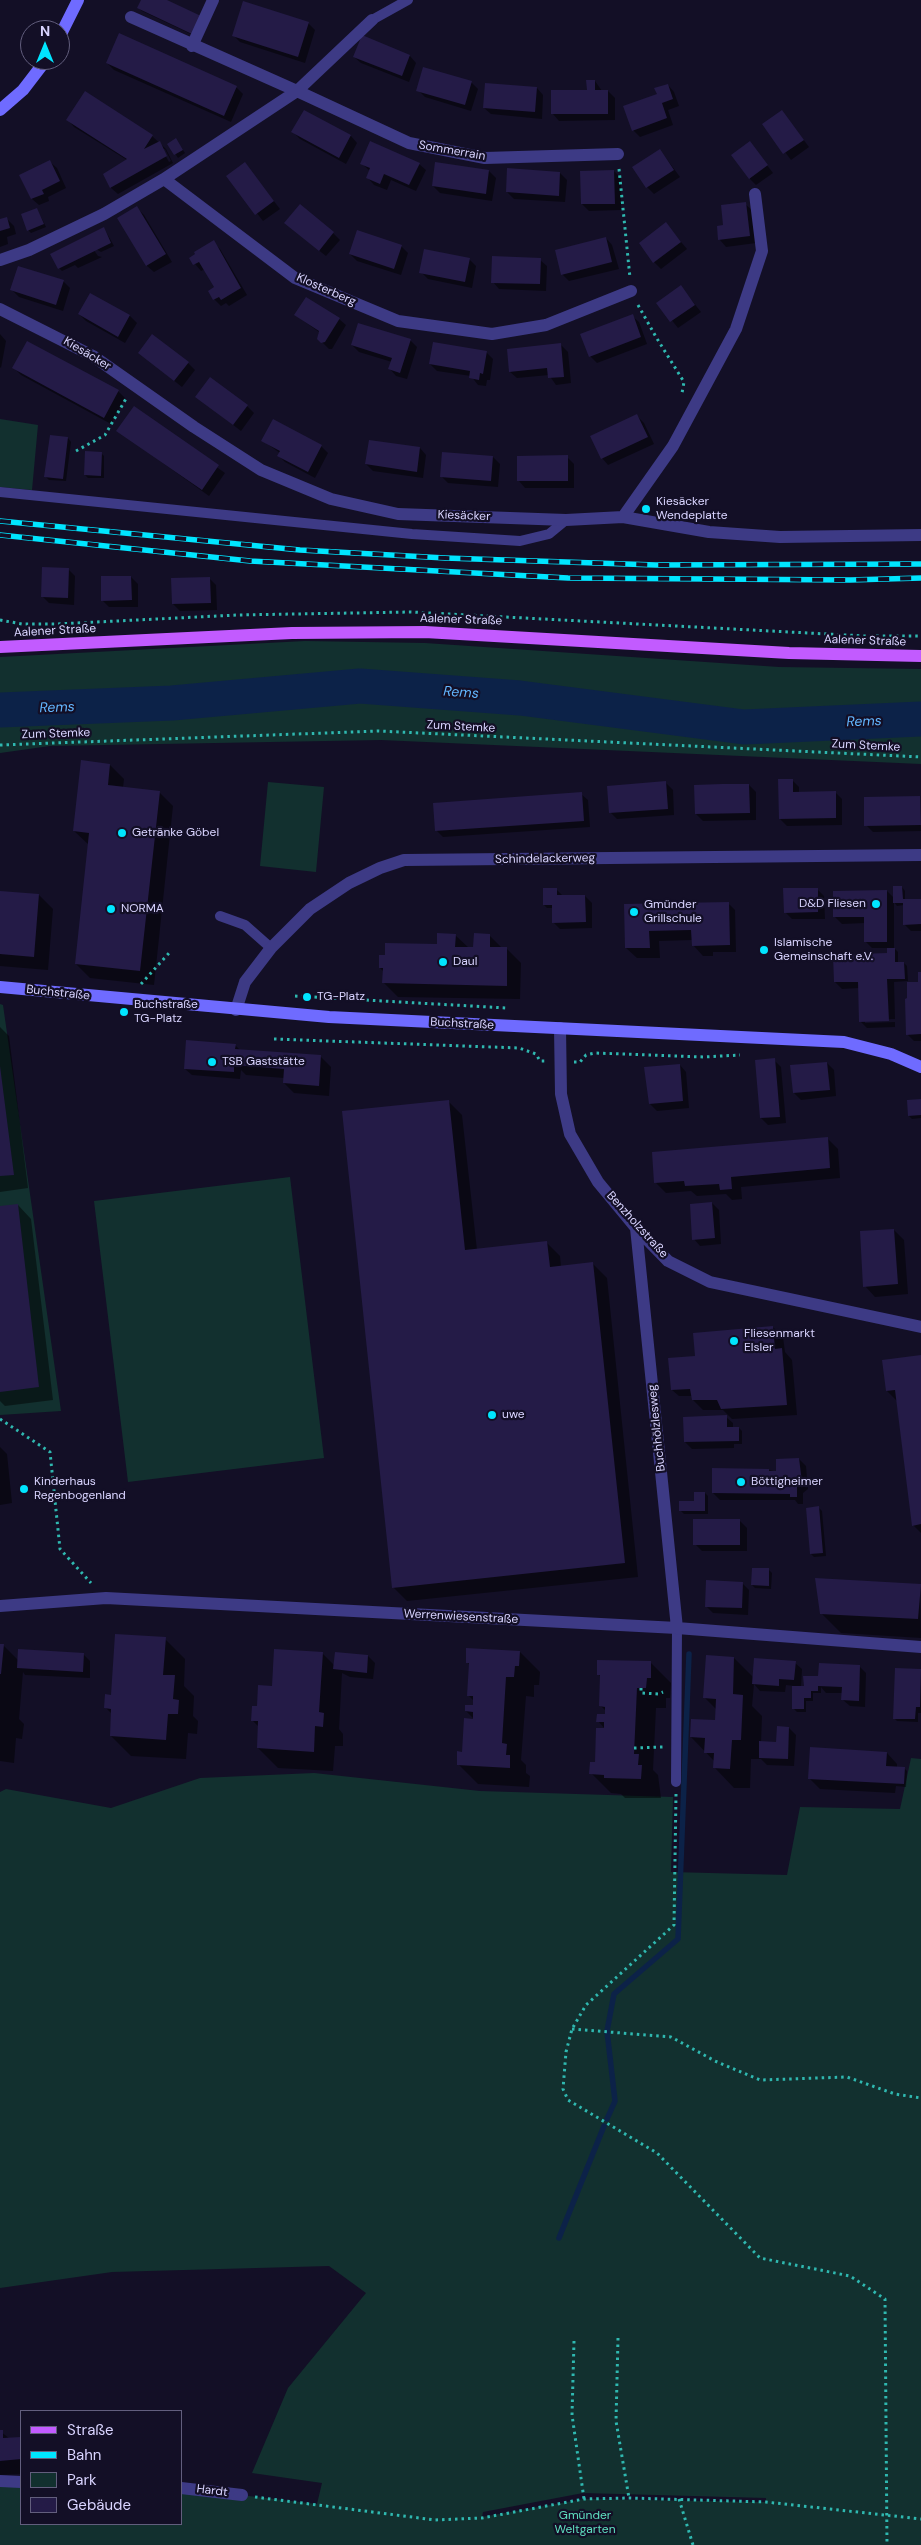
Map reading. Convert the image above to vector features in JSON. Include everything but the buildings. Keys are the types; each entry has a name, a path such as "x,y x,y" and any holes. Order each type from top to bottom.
{"main road":[{"name":"Aalener Straße","path":"0,647 292,633 425,632 592,640 790,653 921,656"}],"street":[{"path":"68,20 78,0"},
{"path":"192,46 213,0"},
{"name":"Sommerrain","path":"132,17 192,46 297,91 409,143 485,158 618,154"},
{"path":"0,260 30,250 87,222 164,179 297,91 372,20"},
{"path":"0,110 23,90 38,70"},
{"name":"Klosterberg","path":"164,179 295,278 398,321 492,334 546,325 631,291"},
{"path":"623,517 673,446 736,329 762,251 755,194"},
{"name":"Kiesäcker","path":"0,309 93,356 194,427 261,470 331,499 398,514 566,520 623,517 658,525 718,533 780,537 921,536"},
{"name":"Schindelackerweg","path":"236,1010 245,982 271,948 310,909 348,883 380,868 404,860 921,855"},
{"name":"Buchstraße","path":"0,987 328,1017 844,1042 891,1054 921,1067"},
{"name":"Benzholzstraße","path":"560,1028 560,1094 570,1134 598,1182 636,1228 668,1260 710,1282 921,1327"},
{"name":"Buchhölzlesweg","path":"636,1228 678,1628"},
{"name":"Werrenwiesenstraße","path":"0,1606 106,1598 678,1628 921,1647"},
{"path":"0,2481 20,2482"},
{"name":"Hardt","path":"182,2488 242,2495"}],"lane":[{"path":"372,20 408,0"},
{"path":"0,492 412,534 520,541 549,534 566,520"},
{"path":"220,916 245,925 271,948"},
{"path":"676,1782 678,1628"}],"path":[{"path":"618,154 631,291 656,337 684,382 681,401"},
{"path":"76,451 105,435 134,384"},
{"path":"0,620 22,624"},
{"name":"Zum Stemke","path":"0,745 379,731 921,757"},
{"path":"128,999 170,952"},
{"path":"274,1039 519,1048 536,1054 540,1061"},
{"path":"580,1062 586,1055 595,1053 704,1057 742,1054"},
{"path":"0,1419 50,1452 60,1549 106,1598"},
{"path":"641,1688 641,1693 658,1694 677,1686"},
{"path":"634,1748 658,1748 676,1743"},
{"path":"676,1782 674,1925 586,2005 572,2029 566,2052 563,2089 568,2100 657,2153 760,2258 850,2276 885,2299 887,2545"},
{"path":"572,2029 672,2037 715,2061 760,2080 847,2077 894,2094 921,2098"},
{"path":"618,2338 616,2421 629,2498"},
{"path":"574,2341 572,2415 584,2499"},
{"path":"242,2495 435,2520 482,2518 584,2499 629,2498 766,2502 921,2519"},
{"path":"678,2499 693,2545"}],"green space":[{"path":"0,419 38,425 32,490 0,487"},
{"path":"305,641 425,643 779,667 921,669 921,764 381,740 50,746 0,753 0,657"},
{"path":"268,782 324,787 316,872 260,866"},
{"path":"0,1004 3,1005 61,1411 0,1415"},
{"path":"290,1177 324,1458 128,1482 94,1201"},
{"name":"Gmünder Weltgarten","path":"911,1758 921,1759 921,2545 0,2545 0,2481 20,2482 20,2525 182,2525 182,2488 317,2504 322,2483 252,2473 288,2388 366,2293 329,2266 112,2272 0,2288 0,1792 6,1789 111,1808 200,1778 314,1773 480,1791 673,1797 671,1872 787,1875 800,1807 900,1809","holes":["583,2493 766,2498 766,2502 584,2499 482,2517 483,2512"]}],"waterway":[{"name":"Rems","path":"0,710 172,703 360,686 520,698 744,727 921,719"},
{"path":"607,2119 615,2101 607,2031 614,1994 678,1939 689,1654"},
{"path":"559,2238 604,2126"}],"railway":[{"path":"0,521 300,550 445,558 656,565 921,564"},
{"path":"0,535 250,561 568,578 850,580 921,578"}],"place":[{"name":"Kiesäcker Wendeplatte","path":"646,509"},
{"name":"Getränke Göbel","path":"122,833"},
{"name":"D&D Fliesen","path":"876,904"},
{"name":"NORMA","path":"111,909"},
{"name":"Gmünder Grillschule","path":"634,912"},
{"name":"Islamische Gemeinschaft e.V.","path":"764,950"},
{"name":"Daul","path":"443,962"},
{"name":"TG-Platz","path":"307,997"},
{"name":"Buchstraße TG-Platz","path":"124,1012"},
{"name":"TSB Gaststätte","path":"212,1062"},
{"name":"Fliesenmarkt Elsler","path":"734,1341"},
{"name":"uwe","path":"492,1415"},
{"name":"Böttigheimer","path":"741,1482"},
{"name":"Kinderhaus Regenbogenland","path":"24,1489"}]}
